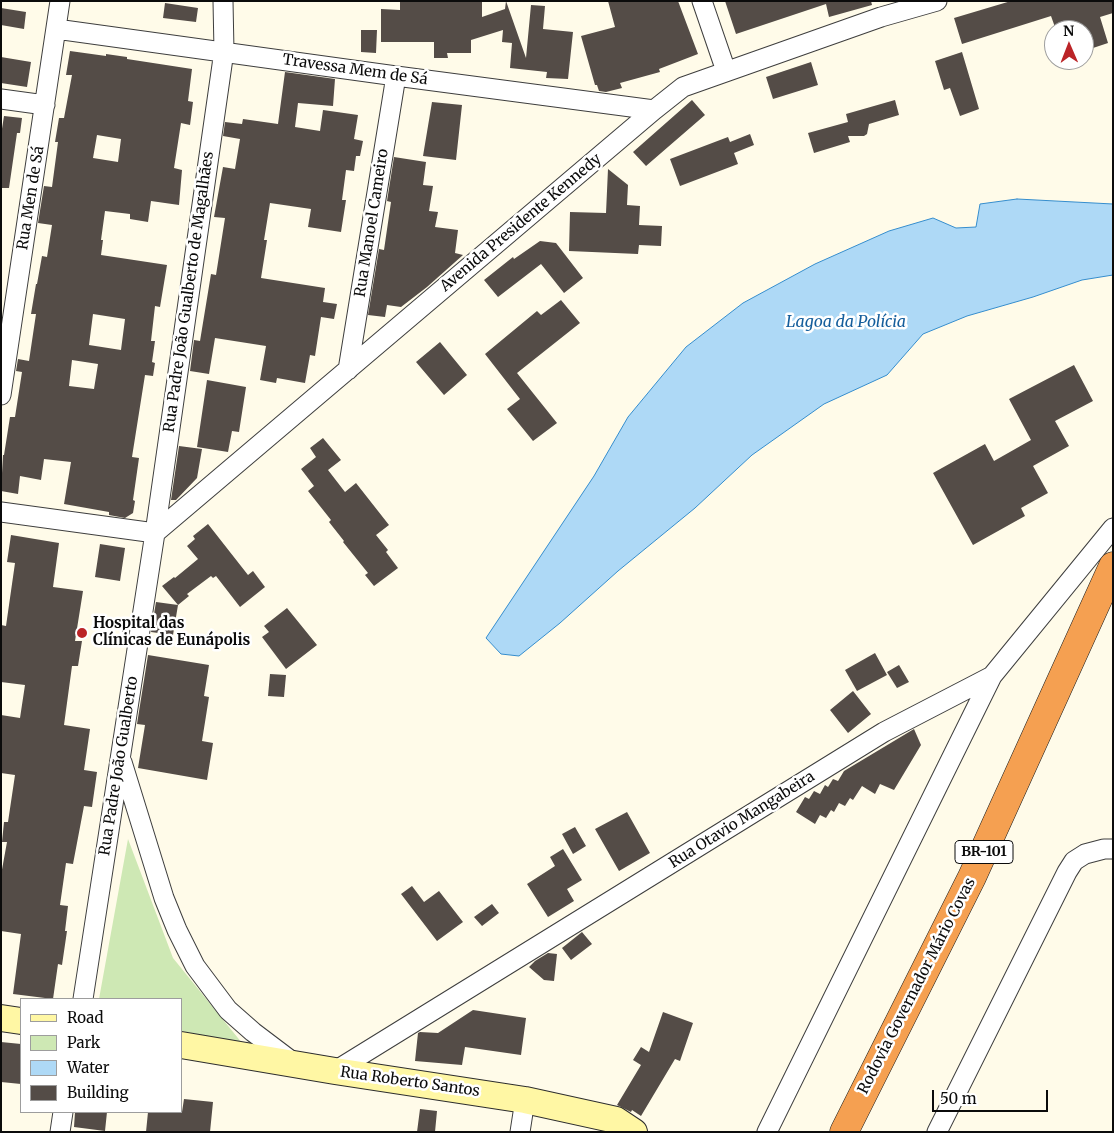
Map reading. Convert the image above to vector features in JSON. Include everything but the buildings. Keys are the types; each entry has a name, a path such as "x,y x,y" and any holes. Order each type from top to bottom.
{"highway":[{"name":"Rodovia Governador Mário Covas","path":"844,1132 972,877 1113,566"}],"main road":[{"path":"1,1018 20,1021"},
{"name":"Rua Roberto Santos","path":"182,1046 525,1100 616,1120 634,1132"}],"street":[{"name":"Rua Men de Sá","path":"1,395 60,1"},
{"name":"Rua Padre João Gualberto de Magalhães","path":"155,534 224,51 223,1"},
{"path":"702,1 726,71"},
{"name":"Avenida Presidente Kennedy","path":"155,534 654,110 683,88 878,9 937,1"},
{"name":"Travessa Mem de Sá","path":"56,29 654,110"},
{"name":"Rua Manoel Cameiro","path":"348,370 396,76"},
{"path":"1,99 45,105"},
{"path":"1,512 155,534"},
{"name":"Rua Otavio Mangabeira","path":"335,1071 884,732 992,676 1113,528"},
{"name":"Rua Padre João Gualberto","path":"83,998 155,534"},
{"path":"768,1132 992,676"},
{"path":"121,758 164,898 177,930 196,966 228,1010 253,1032 296,1063"},
{"path":"937,1132 1067,872 1074,861 1085,854 1104,849 1113,849"},
{"path":"520,1132 525,1100"},
{"path":"60,1132 63,1113"}],"green space":[{"path":"128,839 173,958 242,1043 182,1031 182,998 99,998"}],"water":[{"name":"Lagoa da Polícia","path":"1017,199 1113,204 1113,275 1082,280 1033,297 967,316 923,334 887,375 824,404 752,455 695,508 519,656 501,654 486,638 594,476 628,417 686,347 743,303 815,264 889,231 933,218 956,228 976,227 980,204"}],"place":[{"name":"Hospital das Clínicas de Eunápolis","path":"82,633"}]}
